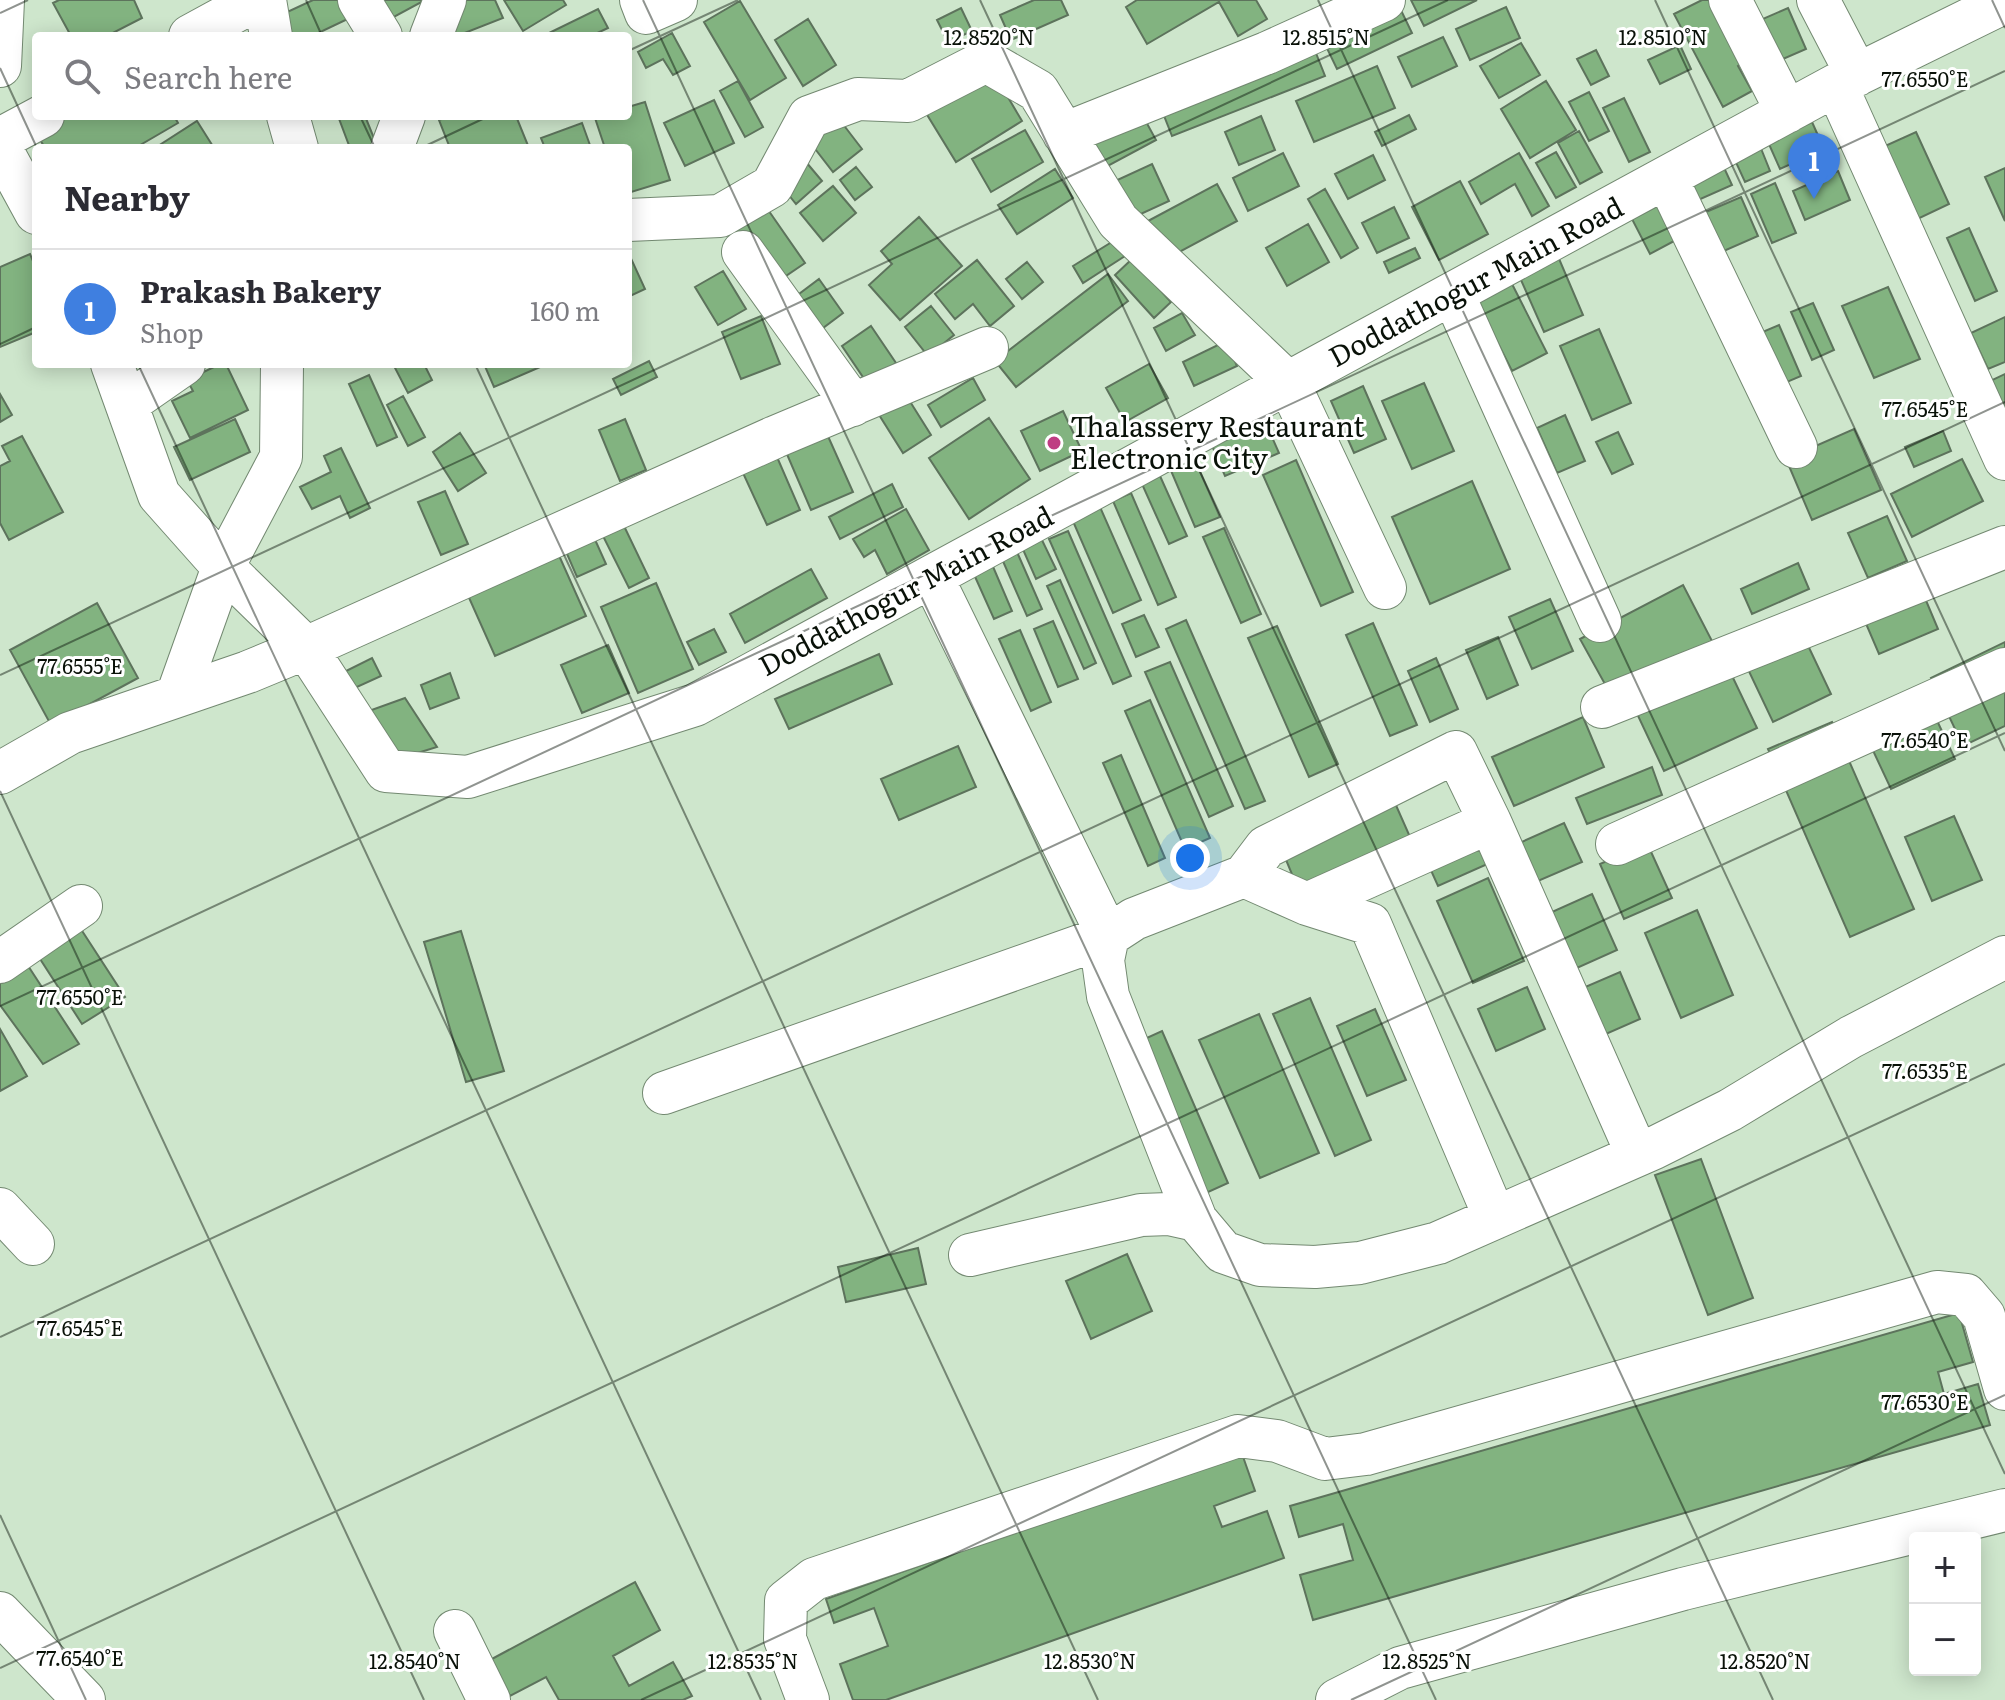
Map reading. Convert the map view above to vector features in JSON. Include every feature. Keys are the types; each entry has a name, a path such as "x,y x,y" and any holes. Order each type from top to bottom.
{"street":[{"path":"0,66 3,0"},
{"path":"197,32 256,0"},
{"path":"265,0 270,32"},
{"path":"359,0 379,32"},
{"path":"433,32 445,0"},
{"path":"641,0 646,13 676,0"},
{"path":"1064,134 1267,53 1384,0"},
{"path":"1730,0 1787,112"},
{"path":"1818,0 1846,80 2005,459"},
{"name":"Doddathogur Main Road","path":"114,368 159,495 223,567 306,648 386,771 468,777 695,705 1846,80 2005,2"},
{"path":"632,220 720,216 772,186 809,117 858,99 908,101 986,61 1038,91 1118,221 1289,384 1385,588"},
{"path":"0,139 36,120"},
{"path":"289,120 296,144"},
{"path":"394,144 402,120"},
{"path":"0,147 32,206"},
{"path":"1667,179 1796,447"},
{"path":"743,252 853,405"},
{"path":"1453,294 1600,621"},
{"path":"0,773 70,733 248,672 306,648 987,348"},
{"path":"128,403 178,368"},
{"path":"177,696 223,567 281,457 282,368"},
{"path":"1602,707 2005,547"},
{"path":"932,577 1108,936 1103,960 1108,996 1196,1220 1223,1252 1260,1265 1315,1267 1360,1263 1438,1243 1730,1110 1851,1037 2005,957"},
{"path":"1617,844 2005,669"},
{"path":"664,1093 1108,936 1134,919 1244,876 1266,847 1456,752 1637,1154"},
{"path":"1307,904 1490,822"},
{"path":"1244,876 1307,904 1370,924 1495,1218"},
{"path":"0,962 81,906"},
{"path":"0,1209 33,1244"},
{"path":"970,1255 1141,1215 1169,1214 1196,1220"},
{"path":"808,1700 785,1639 786,1601 814,1579 1238,1436 1277,1441 1325,1459 1366,1454 1937,1292 1966,1295 1984,1316 2005,1389"},
{"path":"1337,1700 1400,1668 1683,1589 2005,1510"},
{"path":"0,1613 84,1700"},
{"path":"455,1631 489,1700"}],"building":[{"path":"59,0 134,0 142,18 115,32 69,32 53,3"},
{"path":"313,0 347,0 354,16 320,32 275,32 270,20"},
{"path":"365,0 425,0 379,25"},
{"path":"465,0 495,0 503,18 467,32 455,32 445,10"},
{"path":"504,0 563,0 566,5 523,31"},
{"path":"1034,0 1061,0 1068,15 1011,40 1000,15"},
{"path":"1137,0 1256,0 1267,19 1238,36 1219,2 1147,44 1126,7"},
{"path":"1411,0 1477,0 1424,26"},
{"path":"1702,0 1717,0 1748,57 1738,66 1752,91 1723,107 1674,14"},
{"path":"740,1 786,78 750,100 704,22"},
{"path":"1397,2 1412,33 1337,69 1322,38"},
{"path":"1506,7 1520,38 1470,60 1456,29"},
{"path":"961,8 972,31 948,42 937,20"},
{"path":"1788,8 1806,49 1767,66 1749,25"},
{"path":"598,9 608,28 600,32 551,32"},
{"path":"808,19 836,65 803,86 775,40"},
{"path":"672,33 690,66 673,75 663,59 646,68 638,52"},
{"path":"1443,37 1457,66 1412,87 1398,57"},
{"path":"1312,43 1325,76 1172,136 1159,103"},
{"path":"1521,43 1540,75 1499,98 1480,66"},
{"path":"1680,45 1691,69 1660,84 1648,60"},
{"path":"1596,50 1609,76 1591,85 1577,59"},
{"path":"1377,66 1395,108 1314,142 1296,101"},
{"path":"993,72 1022,121 956,162 926,113"},
{"path":"738,81 763,127 745,137 720,91"},
{"path":"1546,81 1576,130 1530,158 1501,109"},
{"path":"1589,92 1609,131 1589,141 1569,102"},
{"path":"1624,98 1650,152 1629,162 1603,108"},
{"path":"714,100 734,143 685,166 664,123"},
{"path":"645,102 670,180 632,192 632,144 604,144 596,120 632,120 632,106"},
{"path":"1138,107 1156,140 1104,168 1086,135"},
{"path":"1409,115 1416,129 1382,146 1375,132"},
{"path":"1261,116 1275,150 1239,165 1225,132"},
{"path":"839,119 862,149 833,172 809,141"},
{"path":"60,120 176,120 178,123 142,144 43,144 36,133"},
{"path":"340,120 367,120 376,144 348,144"},
{"path":"439,120 518,120 527,144 448,144"},
{"path":"197,121 211,144 161,144"},
{"path":"1812,122 1824,149 1780,169 1768,142"},
{"path":"582,123 590,144 543,144 541,138"},
{"path":"1025,130 1043,162 991,192 972,159"},
{"path":"1579,131 1602,172 1580,184 1558,143"},
{"path":"1916,132 1949,204 1907,224 1874,151"},
{"path":"1760,146 1770,171 1745,182 1734,158"},
{"path":"1556,152 1576,187 1556,198 1536,163"},
{"path":"1283,153 1299,186 1248,211 1233,178"},
{"path":"1519,153 1549,206 1532,216 1515,184 1481,204 1469,182"},
{"path":"1373,155 1385,180 1348,199 1335,174"},
{"path":"1720,159 1732,185 1687,205 1676,179"},
{"path":"806,162 822,181 796,204 780,184"},
{"path":"1152,164 1169,201 1130,219 1113,182"},
{"path":"856,167 872,187 855,200 840,180"},
{"path":"2005,168 2005,221 1985,177"},
{"path":"1055,169 1073,198 1017,234 998,205"},
{"path":"1838,171 1850,200 1805,220 1793,191"},
{"path":"1460,181 1488,234 1439,260 1412,207"},
{"path":"1775,183 1796,233 1772,243 1751,194"},
{"path":"1217,184 1237,221 1168,258 1148,221"},
{"path":"833,186 856,213 823,241 800,213"},
{"path":"1325,189 1358,248 1341,258 1308,199"},
{"path":"1741,197 1758,236 1717,254 1699,215"},
{"path":"764,204 805,263 774,284 734,226"},
{"path":"1659,205 1676,240 1650,254 1632,219"},
{"path":"1394,207 1409,238 1377,253 1362,223"},
{"path":"919,217 962,266 900,320 869,285 892,264 881,251"},
{"path":"1308,224 1329,262 1287,286 1266,248"},
{"path":"1969,228 1997,291 1975,301 1947,238"},
{"path":"1115,240 1125,256 1083,283 1073,266"},
{"path":"1415,248 1420,258 1389,273 1384,262"},
{"path":"30,254 32,259 32,334 0,347 0,267"},
{"path":"1557,254 1583,315 1544,332 1517,271"},
{"path":"1132,259 1171,302 1154,318 1115,275"},
{"path":"977,260 1014,306 990,326 973,304 955,319 935,294"},
{"path":"632,261 645,289 632,295"},
{"path":"1027,262 1043,282 1022,299 1006,279"},
{"path":"723,271 746,309 718,325 695,287"},
{"path":"1108,274 1128,301 1016,387 995,361"},
{"path":"819,279 843,313 815,334 791,300"},
{"path":"1510,280 1547,353 1512,371 1475,298"},
{"path":"1888,287 1920,359 1874,378 1842,306"},
{"path":"1813,303 1834,350 1812,360 1791,312"},
{"path":"931,306 954,335 928,356 905,327"},
{"path":"1182,313 1195,335 1166,351 1154,328"},
{"path":"761,316 780,364 741,379 722,332"},
{"path":"2005,317 2005,362 1988,369 1971,333"},
{"path":"1779,325 1801,376 1775,387 1753,336"},
{"path":"871,326 896,363 867,383 842,346"},
{"path":"1599,329 1631,403 1592,420 1560,346"},
{"path":"1226,341 1237,366 1194,386 1183,362"},
{"path":"649,361 657,377 621,395 613,379"},
{"path":"1149,364 1168,398 1125,422 1106,388"},
{"path":"212,368 228,368 248,410 190,438 172,401 193,391 187,380"},
{"path":"395,368 426,368 432,380 408,393"},
{"path":"486,368 538,368 494,387"},
{"path":"2005,374 2005,426 1986,383"},
{"path":"369,375 397,437 377,446 349,384"},
{"path":"973,378 985,400 941,427 928,405"},
{"path":"1424,383 1454,451 1412,469 1382,401"},
{"path":"1363,386 1386,439 1354,453 1331,401"},
{"path":"904,392 931,435 903,453 876,410"},
{"path":"0,394 12,415 0,422"},
{"path":"403,396 425,437 408,446 387,405"},
{"path":"1260,410 1279,453 1225,476 1207,434"},
{"path":"1063,411 1082,451 1040,471 1021,431"},
{"path":"1565,415 1585,461 1557,473 1537,428"},
{"path":"989,418 1030,479 969,519 929,458"},
{"path":"235,419 250,452 190,480 174,447"},
{"path":"625,419 646,470 620,481 599,430"},
{"path":"1854,429 1881,490 1812,520 1786,459"},
{"path":"1943,431 1951,451 1914,467 1905,447"},
{"path":"1618,432 1633,464 1612,474 1596,442"},
{"path":"460,433 486,473 458,491 433,452"},
{"path":"827,434 853,492 811,510 786,452"},
{"path":"22,436 63,512 9,540 0,523 0,466 10,461 2,446"},
{"path":"341,448 370,508 350,518 340,496 312,509 300,487 331,472 324,456"},
{"path":"1193,456 1220,517 1195,527 1169,466"},
{"path":"777,457 800,510 767,525 743,473"},
{"path":"1962,459 1983,501 1912,537 1891,494"},
{"path":"1296,460 1353,592 1321,606 1263,475"},
{"path":"1160,476 1187,536 1169,544 1142,484"},
{"path":"1472,481 1510,569 1430,604 1392,517"},
{"path":"892,484 903,507 840,539 829,517"},
{"path":"445,491 468,544 441,555 418,502"},
{"path":"1131,493 1176,597 1158,605 1113,501"},
{"path":"1100,507 1141,600 1113,613 1072,519"},
{"path":"906,509 929,550 887,574 875,550 864,557 853,539"},
{"path":"1887,516 1907,561 1868,578 1848,533"},
{"path":"624,526 649,578 629,588 603,536"},
{"path":"1224,528 1261,614 1241,623 1203,537"},
{"path":"1068,531 1131,676 1113,684 1049,539"},
{"path":"592,533 606,564 577,577 564,547"},
{"path":"1040,536 1056,569 1036,579 1021,545"},
{"path":"557,551 586,616 495,656 466,591"},
{"path":"1017,552 1042,609 1027,616 1002,559"},
{"path":"991,562 1012,611 994,619 972,570"},
{"path":"1798,563 1809,589 1752,614 1741,589"},
{"path":"811,569 827,598 745,643 730,614"},
{"path":"1914,572 1938,629 1879,654 1855,598"},
{"path":"1060,580 1096,663 1084,669 1047,586"},
{"path":"656,583 693,669 638,693 601,607"},
{"path":"1683,585 1712,641 1611,695 1580,639"},
{"path":"1550,599 1573,651 1532,669 1509,617"},
{"path":"97,603 138,678 51,725 10,650"},
{"path":"1144,615 1159,647 1136,657 1122,624"},
{"path":"1186,620 1265,801 1245,809 1166,629"},
{"path":"1053,621 1078,679 1058,687 1034,629"},
{"path":"1373,623 1417,725 1390,736 1346,635"},
{"path":"1277,626 1338,764 1309,777 1248,638"},
{"path":"714,629 726,652 699,665 687,642"},
{"path":"1020,630 1051,702 1031,711 999,639"},
{"path":"1803,635 1831,694 1773,722 1745,663"},
{"path":"1498,637 1518,685 1487,699 1466,650"},
{"path":"2005,642 2005,726 1963,746 1931,678"},
{"path":"608,645 629,693 582,713 561,665"},
{"path":"879,654 892,684 789,729 775,699"},
{"path":"372,658 381,676 346,692 338,675"},
{"path":"1436,658 1458,709 1430,722 1408,671"},
{"path":"1724,659 1757,728 1664,771 1632,703"},
{"path":"1170,662 1233,806 1209,817 1145,672"},
{"path":"450,673 459,698 430,709 421,685"},
{"path":"1926,697 1955,759 1891,789 1862,727"},
{"path":"405,698 437,747 398,759 366,712"},
{"path":"1150,700 1210,838 1185,849 1125,711"},
{"path":"1583,717 1604,767 1514,806 1492,757"},
{"path":"1832,722 1914,909 1850,937 1768,749"},
{"path":"958,746 976,787 899,820 881,779"},
{"path":"1121,755 1165,858 1148,866 1103,763"},
{"path":"1652,767 1662,795 1587,824 1576,798"},
{"path":"1391,794 1414,846 1301,896 1279,843"},
{"path":"1954,816 1982,880 1932,901 1905,837"},
{"path":"1564,823 1582,862 1531,884 1515,845"},
{"path":"1479,833 1492,862 1438,886 1425,857"},
{"path":"1647,843 1672,898 1624,919 1600,864"},
{"path":"1488,878 1524,961 1473,983 1437,901"},
{"path":"1592,894 1617,950 1568,972 1543,916"},
{"path":"1697,910 1733,995 1681,1018 1645,933"},
{"path":"75,920 125,997 82,1024 33,948"},
{"path":"461,931 504,1071 466,1082 424,942"},
{"path":"21,955 79,1044 43,1064 0,1005 0,971"},
{"path":"1620,972 1640,1019 1590,1041 1569,994"},
{"path":"1527,987 1545,1029 1496,1051 1478,1009"},
{"path":"1310,998 1371,1140 1335,1156 1273,1014"},
{"path":"1375,1009 1406,1080 1367,1096 1337,1026"},
{"path":"1259,1014 1319,1153 1260,1178 1199,1040"},
{"path":"0,1029 27,1076 0,1091"},
{"path":"1162,1031 1228,1183 1195,1198 1129,1046"},
{"path":"1701,1159 1753,1298 1708,1315 1655,1175"},
{"path":"918,1248 926,1284 846,1302 838,1267"},
{"path":"1127,1254 1152,1311 1091,1339 1066,1281"},
{"path":"1959,1313 1973,1362 1938,1372 1944,1394 1978,1384 1990,1425 1313,1620 1300,1575 1353,1560 1343,1524 1299,1537 1290,1506"},
{"path":"1241,1451 1255,1491 1214,1506 1222,1527 1267,1511 1284,1558 886,1700 853,1700 840,1664 888,1646 874,1608 834,1623 826,1599"},
{"path":"635,1582 660,1630 613,1656 629,1686 673,1662 692,1696 683,1700 559,1700 546,1677 510,1696 490,1660"}],"place":[{"name":"Prakash Bakery","path":"1814,199"},
{"name":"Thalassery Restaurant Electronic City","path":"1054,443"}]}
